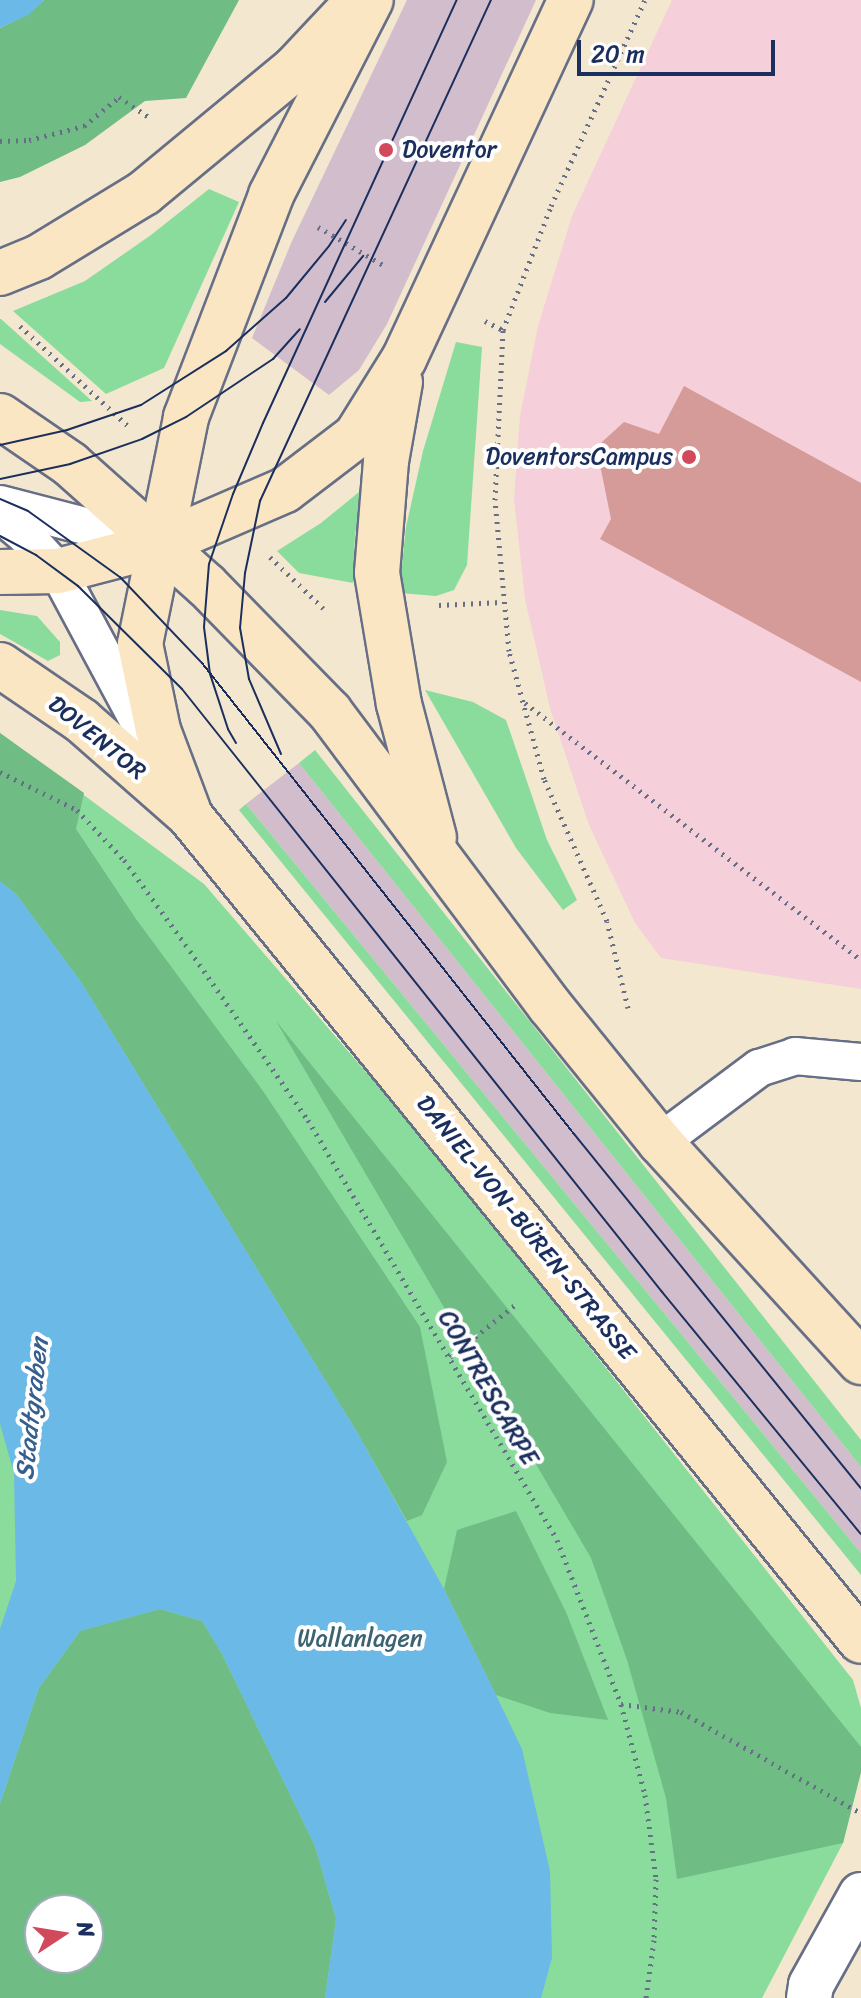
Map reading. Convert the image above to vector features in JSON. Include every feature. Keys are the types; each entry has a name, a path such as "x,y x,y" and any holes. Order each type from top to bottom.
{"main road":[{"path":"0,273 39,257 144,193 294,69 358,0"},
{"path":"190,816 158,730 140,644 186,417 271,195 371,0"},
{"path":"0,572 58,571 158,545 285,490 356,436 404,359 571,0"},
{"path":"404,359 386,461 377,573 399,704 441,862"},
{"path":"0,416 70,464 241,619 330,712 550,1006 660,1142 861,1362"},
{"name":"DOVENTOR","path":"0,665 82,721 190,816"},
{"name":"DANIEL-VON-BÜREN-STRASSE","path":"190,816 861,1641"}],"street":[{"path":"809,1998 811,1985 861,1895"}],"lane":[{"path":"0,504 158,545"},
{"path":"0,514 25,535 58,571 190,816"},
{"path":"660,1142 759,1068 795,1056 861,1062"}],"path":[{"path":"628,1009 607,921 544,779 509,651 502,602 495,500 503,330 551,206 645,0"},
{"path":"0,141 29,140 84,126 119,97 148,117"},
{"path":"523,701 861,960"},
{"name":"CONTRESCARPE","path":"0,772 77,810 124,860 308,1120 557,1540 621,1704 645,1795 656,1879 654,1940 646,1998"},
{"path":"450,1357 562,1271"},
{"path":"621,1704 681,1712 861,1813"}],"shaded area":[{"path":"407,0 536,0 387,324 359,370 329,395 252,338 292,241"},
{"name":"DoventorsCampus","path":"672,0 861,0 861,989 661,958 635,923 589,825 550,708 525,599 514,499 520,416 538,326 572,216"},
{"path":"299,763 861,1467 861,1553 246,804"}],"green space":[{"path":"44,0 239,0 186,98 145,101 85,145 20,177 0,182 0,28 27,15"},
{"path":"209,189 239,202 164,368 106,394 13,311 85,281"},
{"path":"0,319 92,401 80,402 0,344"},
{"path":"456,342 482,347 467,565 454,590 436,596 399,593 406,527 423,451"},
{"path":"364,488 355,535 353,583 299,573 277,551 321,523"},
{"path":"0,610 37,616 60,642 60,655 48,661 0,634"},
{"path":"425,690 473,702 506,720 547,840 577,900 563,910 516,848"},
{"name":"Wallanlagen","path":"0,733 204,884 435,1152 853,1680 861,1708 861,1772 843,1843 762,1998 0,1998"},
{"path":"0,733 84,793 76,829 136,919 263,1091 420,1327 447,1462 422,1515 407,1521 357,1432 81,982 16,894 0,881"},
{"path":"315,750 861,1440 861,1467 299,763"},
{"path":"246,804 861,1553 861,1575 239,810"},
{"path":"276,1021 861,1747 861,1772 843,1843 677,1879 666,1798 627,1660 591,1558"},
{"path":"516,1511 566,1612 608,1720 550,1713 496,1695 444,1589 457,1530"},
{"path":"160,1609 202,1621 222,1654 315,1846 336,1919 325,1998 0,1998 0,1804 39,1688 80,1631"}],"water":[{"path":"0,0 44,0 28,15 0,28"},
{"name":"Stadtgraben","path":"0,881 16,894 81,982 357,1432 444,1589 496,1695 522,1749 550,1871 552,1958 541,1998 325,1998 336,1919 315,1846 222,1654 202,1621 160,1609 80,1631 39,1688 0,1804 0,1629 16,1581 14,1473 0,1424"}],"building":[{"path":"684,386 861,483 861,682 600,539 611,519 598,455 602,442 624,422 659,434"}],"tram line":[{"path":"236,743 228,729 210,674 204,627 209,564 233,494 263,423 457,0"},
{"path":"281,754 249,679 240,628 245,573 260,501 491,0"},
{"path":"0,445 67,430 141,405 226,351 286,298 346,220"},
{"path":"325,302 363,256"},
{"path":"0,479 70,464 142,439 186,417 273,359 300,329"},
{"path":"0,499 28,511 120,577 202,663 574,1134 861,1488"},
{"path":"0,536 36,555 78,586 182,689 662,1292 861,1534"}],"place":[{"name":"Doventor","path":"386,150"},
{"name":"DoventorsCampus","path":"689,457"}]}
